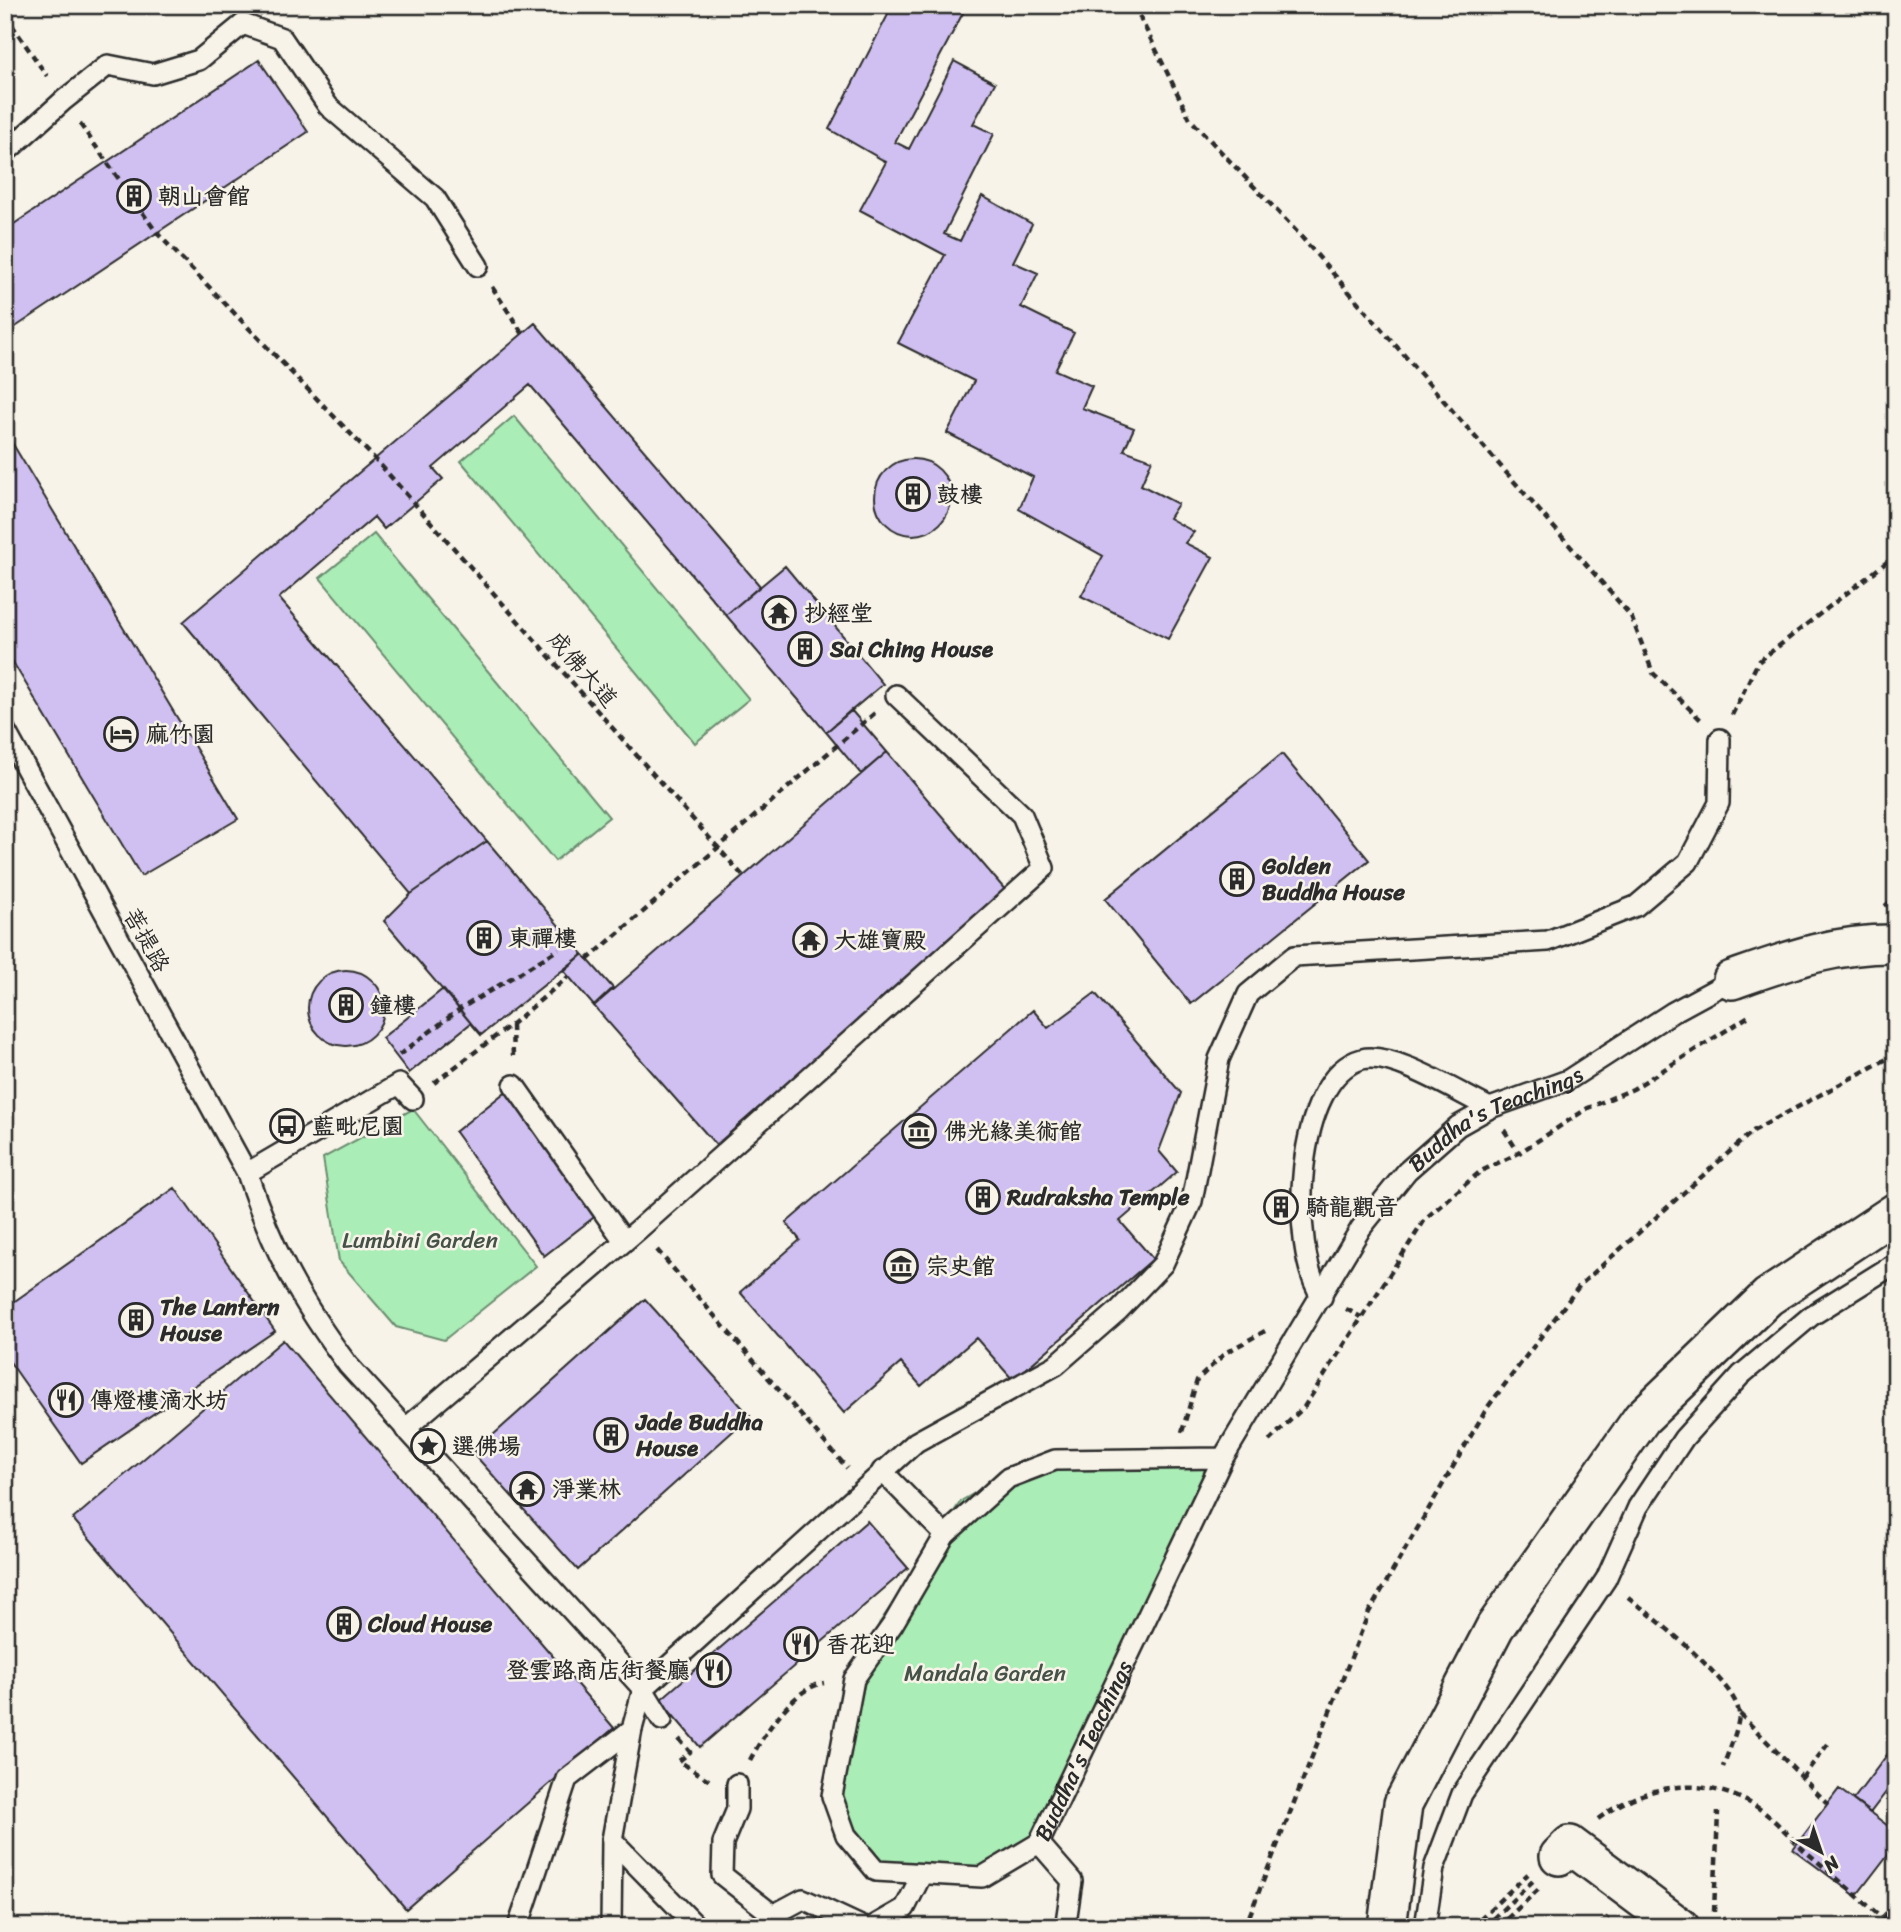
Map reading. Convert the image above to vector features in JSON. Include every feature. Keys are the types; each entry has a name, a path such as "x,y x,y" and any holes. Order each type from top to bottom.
{"street":[{"name":"Buddha's Teachings","path":"1732,980 1812,952 1858,943 1896,944"},
{"path":"1387,1927 1404,1804 1495,1626 1642,1418 1768,1297 1896,1212"},
{"path":"1552,1863 1680,1927"}],"lane":[{"path":"5,153 108,65 153,74 198,60 243,24 282,38 328,106 435,198 478,266"},
{"path":"405,1429 631,1235 1044,868 1022,815 896,695"},
{"name":"菩提路","path":"5,730 247,1172 267,1233 295,1288 348,1365 643,1689 662,1720"},
{"path":"611,1927 612,1840 632,1729 643,1689 916,1442 1056,1365 1119,1310 1163,1264 1192,1201 1219,1059 1248,994 1294,956 1548,941 1636,906 1688,862 1713,815 1718,803 1720,739"},
{"name":"Buddha's Teachings","path":"1223,1458 1055,1460 1009,1478 945,1535 893,1624 854,1679 832,1796 846,1835 876,1871 982,1877 1039,1843 1223,1458 1361,1228 1407,1171 1458,1126 1490,1108 1568,1080 1673,1012 1732,980"},
{"path":"1322,1297 1307,1268 1302,1206 1313,1119 1336,1074 1348,1064 1363,1058 1384,1058 1490,1108"},
{"path":"247,1172 399,1084 412,1099"},
{"path":"514,1085 631,1235"},
{"path":"1425,1927 1434,1868 1462,1794 1606,1579 1638,1507 1684,1438 1725,1393 1811,1317 1896,1263"},
{"path":"882,1472 945,1535"},
{"path":"518,1927 567,1779 632,1729"},
{"path":"737,1784 737,1809 723,1843 722,1875 773,1914 803,1899 863,1927"},
{"path":"612,1840 697,1927"},
{"path":"1039,1843 1072,1881 1066,1922 1062,1927"},
{"path":"872,1927 905,1908 922,1874"}],"path":[{"path":"1134,5 1190,119 1297,232 1632,616 1653,673 1720,739 1758,662 1896,555"},
{"name":"成佛大道","path":"5,15 157,233 376,460 743,876"},
{"path":"478,266 523,334"},
{"path":"587,960 896,695"},
{"path":"397,1057 460,1009 559,948"},
{"path":"412,1099 512,1024 568,976"},
{"path":"1223,1458 1255,1453 1304,1407 1426,1218 1481,1171 1519,1153 1588,1108 1633,1089 1753,1014"},
{"path":"1245,1927 1369,1612 1487,1408 1580,1285 1753,1131 1896,1054"},
{"path":"631,1235 864,1487"},
{"path":"1174,1459 1197,1380 1225,1353 1273,1327 1306,1323"},
{"path":"1606,1579 1670,1630 1731,1690 1739,1714 1828,1804"},
{"path":"737,1784 765,1730 792,1703 817,1684 854,1679"},
{"path":"1723,1767 1739,1714"},
{"path":"1802,1778 1828,1744"},
{"path":"1484,1927 1590,1824 1614,1807 1646,1792 1682,1784 1720,1790 1754,1805 1893,1927"},
{"path":"1714,1914 1718,1812"},
{"path":"1471,1927 1552,1863"},
{"path":"1498,1927 1552,1863"},
{"path":"1882,1918 1896,1903"}],"green space":[{"path":"514,416 749,699 695,743 461,461"},
{"path":"374,534 609,817 555,861 320,578"},
{"name":"Lumbini Garden","path":"413,1109 536,1266 444,1340 396,1327 339,1261 323,1158"},
{"name":"Mandala Garden","path":"1045,1452 1214,1464 1030,1840 981,1871 880,1864 852,1833 837,1797 879,1624 961,1501"}],"building":[{"path":"254,5 274,5 261,15"},
{"path":"798,5 818,5 813,14"},
{"path":"893,5 955,5 964,11 895,142 909,149 954,61 995,83 973,124 994,134 944,234 960,241 982,196 1032,224 1013,262 1038,273 1021,307 1074,333 1055,370 1092,386 1082,408 1134,428 1124,450 1152,460 1141,485 1178,504 1169,518 1194,532 1185,543 1213,557 1168,639 1081,596 1103,556 1019,509 1033,477 947,433 974,381 898,343 945,255 860,210 886,162 829,129"},
{"name":"朝山會館","path":"259,60 308,132 8,332 5,328 5,230"},
{"path":"535,323 760,586 726,615 530,385 433,468 443,479 384,529 374,517 279,598 487,841 411,894 183,622"},
{"name":"麻竹園","path":"5,431 238,819 141,876 5,649"},
{"name":"鼓樓","path":"913,459 927,462 940,470 948,483 951,497 948,511 940,524 927,532 913,535 899,532 886,524 878,511 875,497 878,483 886,470 899,462"},
{"name":"Sai Ching House","path":"785,566 883,684 826,732 726,615"},
{"path":"851,710 887,752 861,774 826,732"},
{"name":"大雄寶殿","path":"887,752 1007,892 716,1145 594,1006"},
{"name":"Golden Buddha House","path":"1282,754 1369,860 1191,1004 1105,899"},
{"name":"東禪樓","path":"487,841 583,954 481,1035 384,921 411,894"},
{"path":"583,954 613,988 594,1006 564,971"},
{"name":"鐘樓","path":"346,970 360,973 373,981 381,994 384,1008 381,1022 373,1035 360,1043 346,1046 332,1043 319,1035 311,1022 308,1008 311,994 319,981 332,973"},
{"path":"443,989 471,1023 409,1073 382,1038"},
{"name":"Rudraksha Temple","path":"1095,993 1181,1093 1159,1151 1177,1172 1120,1221 1153,1259 1013,1380 976,1338 921,1386 901,1363 844,1413 740,1292 800,1240 786,1223 1033,1010 1048,1028"},
{"path":"514,1085 602,1211 544,1256 455,1132"},
{"name":"The Lantern House","path":"175,1188 275,1331 81,1463 5,1355 5,1308"},
{"name":"騎龍觀音","path":"1277,1199 1286,1199 1284,1217 1275,1216"},
{"name":"Jade Buddha House","path":"645,1299 750,1416 578,1570 473,1453"},
{"name":"Cloud House","path":"283,1340 614,1728 406,1909 73,1519"},
{"path":"867,1521 908,1568 700,1747 660,1700"},
{"path":"1896,1743 1896,1779 1870,1813 1853,1800"},
{"path":"1839,1789 1896,1832 1896,1844 1856,1896 1793,1849"}],"place":[{"name":"朝山會館","path":"134,196"},
{"name":"鼓樓","path":"913,494"},
{"name":"抄經堂","path":"779,613"},
{"name":"Sai Ching House","path":"805,649"},
{"name":"麻竹園","path":"121,734"},
{"name":"Golden Buddha House","path":"1237,879"},
{"name":"東禪樓","path":"484,938"},
{"name":"大雄寶殿","path":"810,940"},
{"name":"鐘樓","path":"346,1005"},
{"name":"藍毗尼園","path":"287,1126"},
{"name":"佛光緣美術館","path":"919,1131"},
{"name":"Rudraksha Temple","path":"983,1197"},
{"name":"騎龍觀音","path":"1281,1207"},
{"name":"宗史館","path":"901,1266"},
{"name":"The Lantern House","path":"136,1320"},
{"name":"傳燈樓滴水坊","path":"66,1400"},
{"name":"Jade Buddha House","path":"611,1435"},
{"name":"選佛場","path":"428,1446"},
{"name":"淨業林","path":"527,1489"},
{"name":"Cloud House","path":"344,1624"},
{"name":"香花迎","path":"801,1644"},
{"name":"登雲路商店街餐廳","path":"714,1670"}]}
